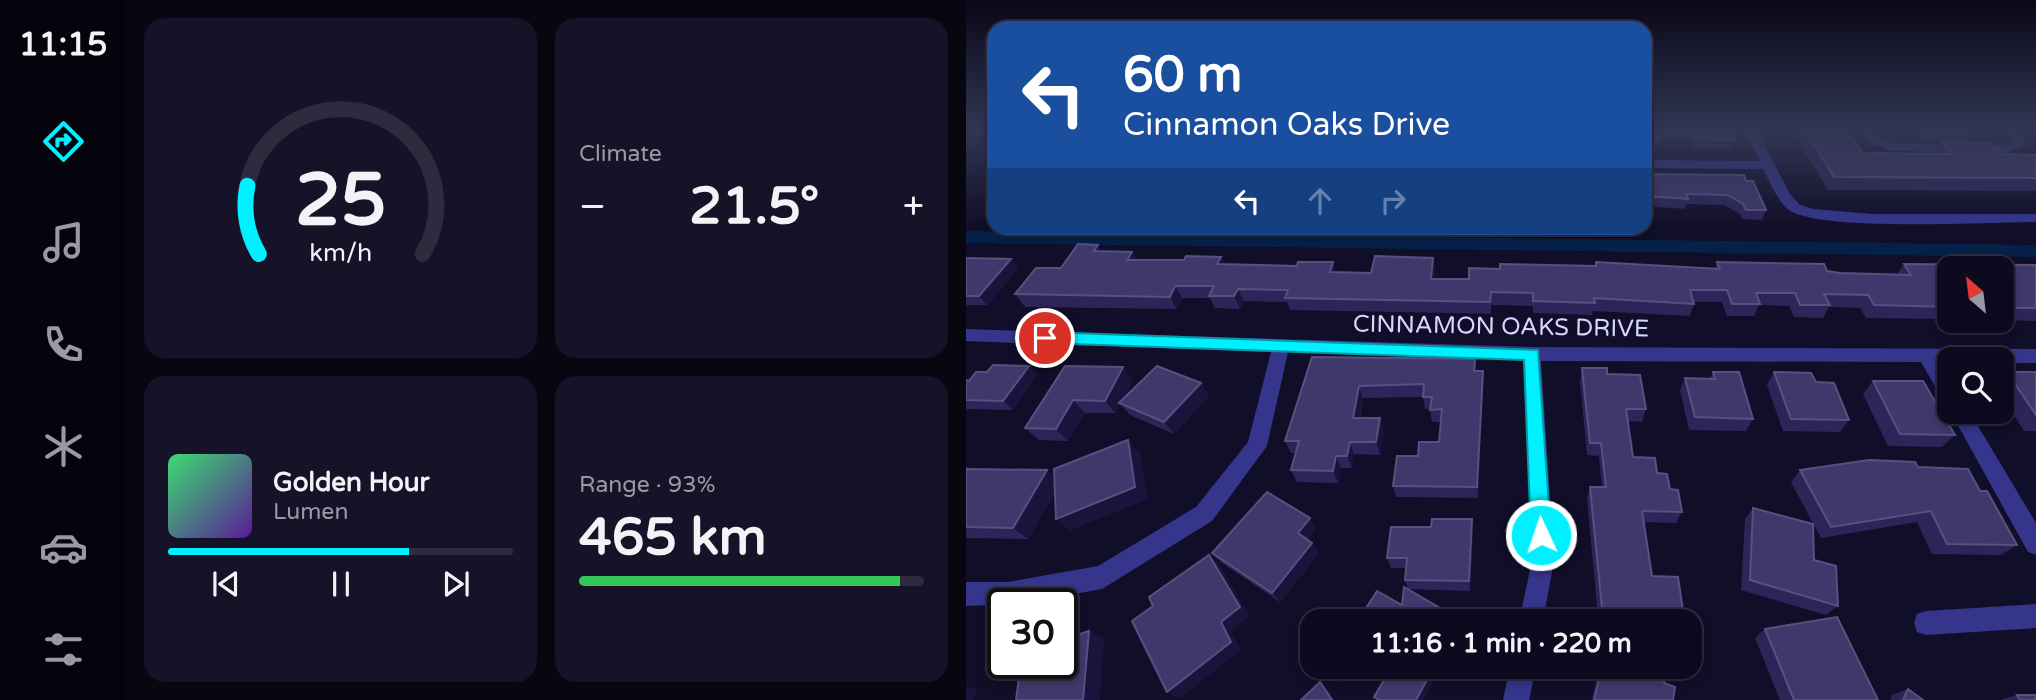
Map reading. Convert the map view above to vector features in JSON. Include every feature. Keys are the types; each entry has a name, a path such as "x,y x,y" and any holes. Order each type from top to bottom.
{"street":[{"path":"1768,162 1782,192 1794,208 1829,216 2036,218"},
{"path":"1652,164 1770,165"},
{"name":"CINNAMON OAKS DRIVE","path":"966,335 1532,354 2036,356"},
{"path":"966,594 1008,594 1102,577 1204,514 1257,446 1281,345"},
{"path":"1532,354 1542,561 1533,609"},
{"path":"1926,356 1937,374"},
{"path":"1967,424 2036,544"},
{"path":"1926,623 2036,616"},
{"path":"1516,700 1520,679"}],"building":[{"path":"1824,162 2036,162 2036,178 1834,177"},
{"path":"1652,174 1744,175 1746,181 1753,181 1766,210 1746,210 1743,204 1728,195 1686,194 1688,199 1652,196"},
{"path":"1078,244 1098,245 1094,251 1132,252 1127,260 1184,260 1186,256 1221,257 1217,264 1297,266 1298,262 1333,262 1330,272 1371,273 1375,256 1433,258 1431,279 1469,279 1469,268 1500,269 1500,264 1596,266 1596,262 1720,269 1717,262 1824,264 1827,271 1840,273 1911,275 1904,264 1937,264 1937,307 1874,305 1868,295 1824,294 1830,305 1800,305 1795,293 1756,293 1760,304 1732,304 1727,290 1690,290 1694,304 1594,298 1595,303 1533,301 1533,293 1491,292 1490,302 1285,298 1288,290 1238,289 1234,296 1209,296 1214,286 1175,286 1170,297 1015,294 1036,268 1061,268"},
{"path":"966,258 1011,259 979,296 966,296"},
{"path":"2014,265 2036,265 2036,308 2014,308"},
{"path":"1312,357 1475,359 1474,371 1483,371 1477,487 1393,486 1397,456 1418,456 1419,442 1439,442 1442,409 1430,410 1432,397 1423,397 1424,384 1359,386 1353,418 1380,418 1376,442 1350,442 1347,456 1336,456 1333,471 1291,470 1299,441 1285,441"},
{"path":"993,365 1029,366 1003,401 966,400 966,380 969,381 976,372 987,372"},
{"path":"1065,366 1123,367 1105,401 1073,400 1056,429 1025,428"},
{"path":"1157,366 1201,383 1164,422 1119,403"},
{"path":"1582,368 1607,368 1607,374 1640,375 1646,409 1626,409 1633,457 1655,458 1657,473 1667,474 1670,489 1678,490 1682,512 1642,511 1652,576 1678,577 1683,609 1602,608 1590,487 1606,487 1601,443 1590,443"},
{"path":"1713,372 1739,372 1753,419 1695,417 1685,378 1715,379"},
{"path":"1774,372 1811,373 1816,382 1834,383 1849,420 1791,419"},
{"path":"2014,372 2036,372 2036,415 2014,382"},
{"path":"1873,381 1923,381 1937,405 1937,424 1948,424 1955,435 1900,434"},
{"path":"1128,440 1135,487 1056,519 1054,469"},
{"path":"1869,460 1915,462 1918,467 1968,469 1980,491 1987,491 2017,545 1947,544 1931,511 1831,527 1800,470"},
{"path":"966,469 1047,470 1013,528 966,527"},
{"path":"1267,492 1310,518 1298,533 1312,543 1272,593 1212,553"},
{"path":"1753,508 1813,524 1814,560 1836,566 1838,606 1750,580"},
{"path":"1432,519 1472,519 1469,581 1405,580 1407,558 1387,558 1391,527 1431,527"},
{"path":"1209,555 1240,607 1221,622 1231,642 1167,692 1132,621 1153,606 1149,597"},
{"path":"1404,587 1442,609 1366,609 1377,591 1402,605"},
{"path":"1837,617 1878,700 1794,700 1765,629"},
{"path":"1089,631 1083,700 1016,700 1019,679 1078,679 1078,635"},
{"path":"1385,679 1427,679 1416,700 1379,700 1374,697"},
{"path":"1599,679 1665,679 1664,683 1675,687 1673,700 1594,700"},
{"path":"1320,682 1332,700 1301,700"},
{"path":"1908,689 1923,700 1903,700"},
{"path":"2017,695 2036,695 2036,700 2020,700"}],"waterway":[{"path":"966,237 2036,251"}],"route":[{"path":"1045,338 1532,354 1541,535"}]}
